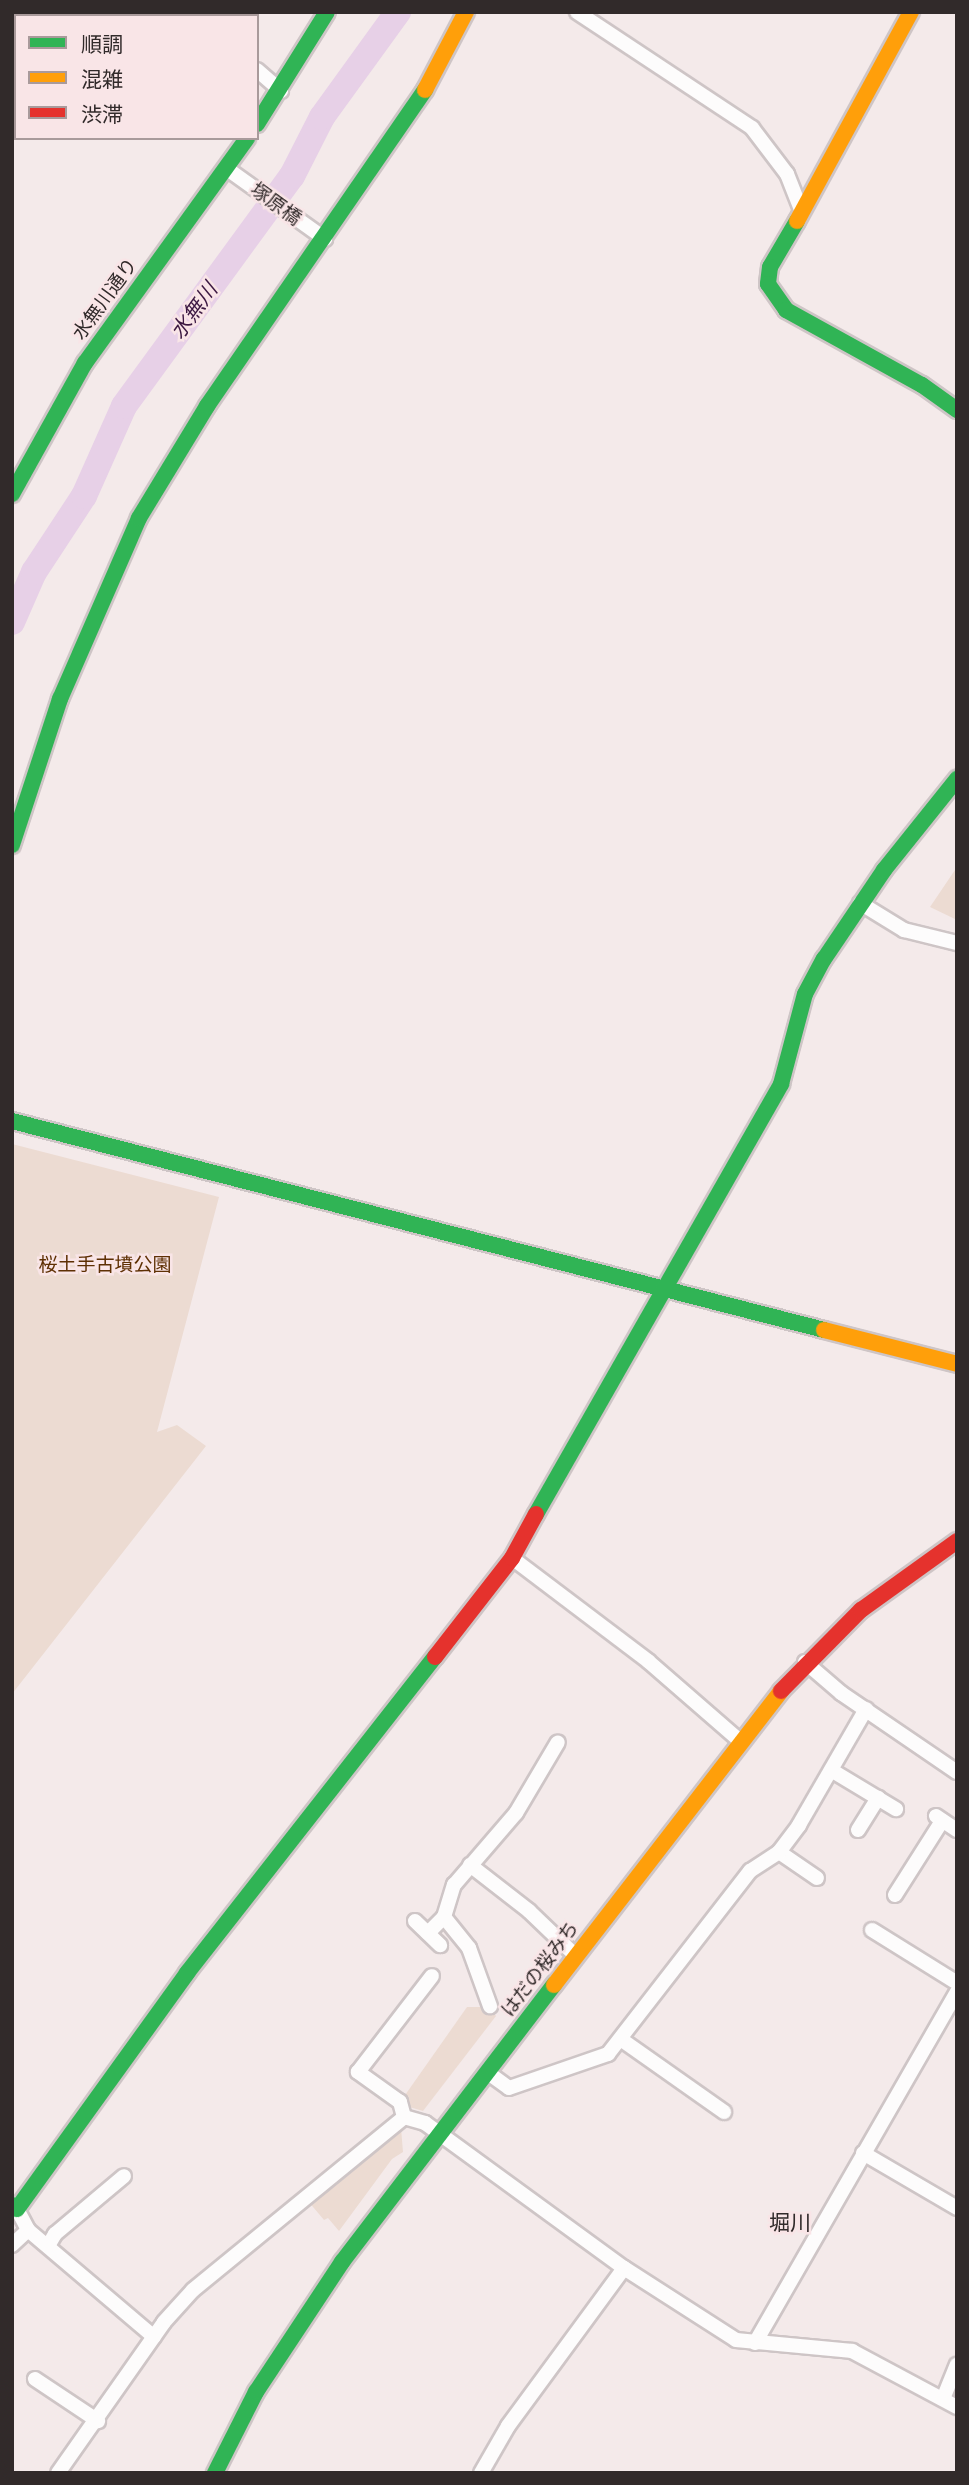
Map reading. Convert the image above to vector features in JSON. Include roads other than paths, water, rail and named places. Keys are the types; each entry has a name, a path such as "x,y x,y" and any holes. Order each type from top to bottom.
{"street":[{"path":"259,121 281,91 327,12"},
{"path":"12,845 60,699 139,518 207,406 415,108 466,12"},
{"path":"577,12 752,128 787,174 802,212"},
{"path":"911,12 856,120 770,267 768,284 777,303 957,410"},
{"path":"259,72 281,91"},
{"name":"水無川通り","path":"12,494 85,363 246,140"},
{"name":"塚原橋","path":"226,168 325,239"},
{"path":"154,2337 28,2230 15,2207 187,1973 512,1558 661,1288 781,1084 805,994 860,903 957,779"},
{"path":"860,903 904,930 957,943"},
{"path":"12,1121 957,1364"},
{"name":"はだの桜みち","path":"215,2473 256,2392 307,2312 740,1741 806,1662 861,1610 957,1541"},
{"path":"512,1558 648,1661 740,1741"},
{"path":"806,1662 866,1709 957,1772"},
{"path":"487,2073 509,2088 608,2054 622,2040 750,1871 779,1852 866,1709"},
{"path":"428,1933 444,1917 454,1885 516,1813 558,1742"},
{"path":"831,1770 896,1809"},
{"path":"858,1830 878,1798"},
{"path":"895,1895 911,1881 938,1818 957,1830"},
{"path":"779,1852 817,1878"},
{"path":"470,1865 529,1910 576,1956"},
{"path":"444,1917 469,1948 490,2006"},
{"path":"415,1921 440,1945"},
{"path":"872,1930 957,1983"},
{"path":"404,2117 400,2102 358,2073 432,1976"},
{"path":"755,2343 957,1992"},
{"path":"622,2040 724,2112"},
{"path":"404,2117 425,2123 624,2268 736,2340 852,2351 957,2407"},
{"path":"58,2473 98,2421 154,2337 193,2290 404,2117"},
{"path":"863,2153 957,2208"},
{"path":"47,2246 55,2234 124,2176"},
{"path":"12,2245 28,2230"},
{"path":"481,2473 508,2426 624,2268"},
{"path":"943,2399 957,2365"},
{"path":"35,2379 98,2421"}],"waterway":[{"name":"水無川","path":"12,622 34,572 84,496 124,406 292,176 322,117 398,12"}],"district":[{"name":"堀川","path":"790,2223"}],"park label":[{"name":"桜土手古墳公園","path":"105,1265"}]}
